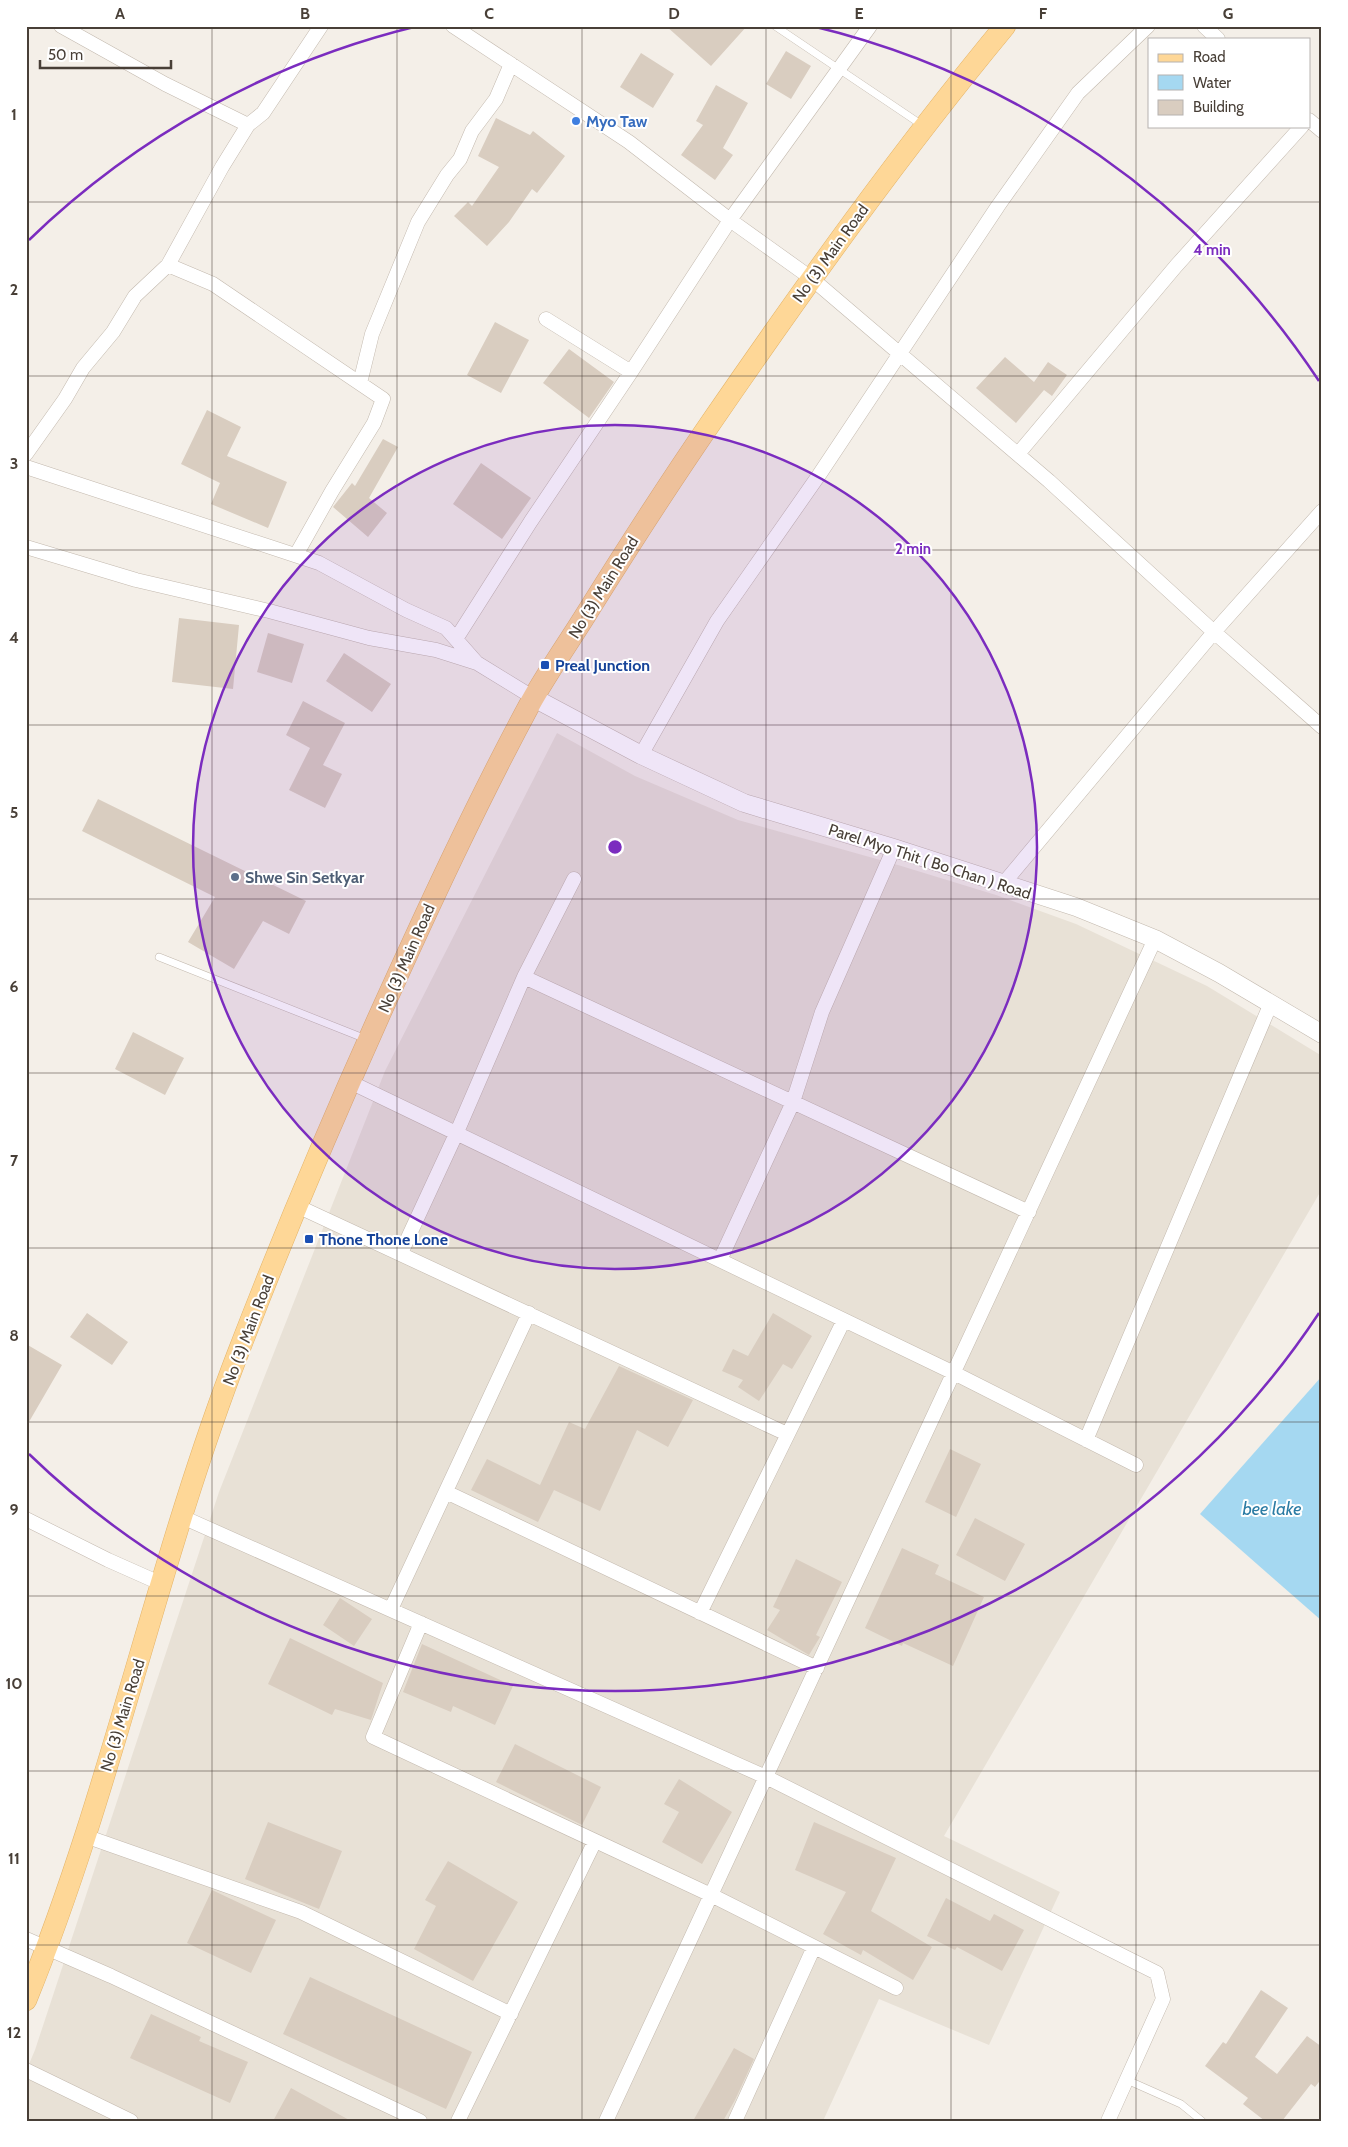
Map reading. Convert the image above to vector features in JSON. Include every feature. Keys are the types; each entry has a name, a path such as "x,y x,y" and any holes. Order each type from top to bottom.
{"main road":[{"name":"No (3) Main Road","path":"26,2000 48,1948 85,1836 162,1584 180,1516 236,1356 350,1082 442,877 534,698 656,503 810,278 925,126 1005,26"}],"street":[{"path":"61,26 165,84 248,125"},
{"path":"26,454 65,399 82,368 113,332 135,296 168,265 248,125 263,113 321,26"},
{"path":"453,26 629,142 730,220 810,278 900,352 1018,454 1322,727"},
{"path":"456,639 531,520 631,372 730,220 870,26"},
{"path":"641,755 717,621 819,475 998,206 1078,93 1148,26"},
{"path":"1204,26 1217,38"},
{"path":"360,383 372,334 418,222 447,175 460,159 472,131 496,98 511,64"},
{"path":"1310,121 1322,131"},
{"path":"1018,454 1176,266 1300,128"},
{"path":"168,265 213,284 383,399 374,423 332,491 296,555"},
{"path":"546,319 631,372"},
{"path":"26,467 319,563 406,610 446,628 478,663"},
{"path":"1003,884 1214,632 1322,511"},
{"path":"26,547 136,580 270,611 369,638 436,650 478,663 534,698"},
{"name":"Parel Myo Thit ( Bo Chan ) Road","path":"534,698 641,755 744,803 894,848 1076,907 1155,939 1322,1034"},
{"path":"720,1260 793,1102 822,1012 894,848"},
{"path":"401,1253 457,1132 524,977 574,880"},
{"path":"606,2121 1155,939"},
{"path":"524,977 1029,1212"},
{"path":"1086,1440 1270,1003"},
{"path":"350,1082 954,1373 1136,1464"},
{"path":"297,1206 787,1434"},
{"path":"391,1609 529,1313"},
{"path":"700,1613 844,1320"},
{"path":"446,1492 817,1668"},
{"path":"180,1516 766,1777 1157,1972 1162,1999 1108,2121"},
{"path":"26,1519 108,1560 162,1584"},
{"path":"421,1623 373,1737 711,1895 896,1988"},
{"path":"85,1836 301,1912 511,2014"},
{"path":"458,2121 595,1841"},
{"path":"26,1939 420,2121"},
{"path":"734,2121 814,1947"},
{"path":"26,2070 131,2121"}],"lane":[{"path":"775,26 925,126"},
{"path":"159,957 369,1040"},
{"path":"1126,2080 1181,2104 1202,2121"}],"shaded area":[{"path":"557,733 635,776 738,820 996,895 1076,924 1207,986 1322,1056 1322,1189 944,1836 1060,1892 989,2045 879,1999 823,2121 26,2121 26,2071 35,2050 219,1492 385,1071"}],"water":[{"name":"bee lake","path":"1322,1376 1322,1621 1200,1514"}],"building":[{"path":"666,26 747,26 711,66"},
{"path":"786,51 811,66 791,99 766,84"},
{"path":"641,53 674,74 653,108 620,87"},
{"path":"716,85 748,103 723,148 733,155 715,180 681,155 703,125 696,121"},
{"path":"496,118 530,135 533,131 565,156 537,193 532,189 509,222 487,246 454,216 468,202 472,206 499,167 478,156"},
{"path":"495,322 529,340 501,393 467,375"},
{"path":"569,349 614,382 589,418 543,383"},
{"path":"1005,357 1034,382 1048,362 1067,375 1052,396 1044,390 1016,423 976,388"},
{"path":"207,410 241,427 227,456 287,482 268,528 211,504 220,483 181,464"},
{"path":"383,439 398,447 369,498 387,513 368,537 333,507 352,483 355,486"},
{"path":"481,463 531,498 502,539 453,504"},
{"path":"179,618 239,625 233,689 172,682"},
{"path":"268,633 304,644 292,683 257,672"},
{"path":"344,653 391,684 372,712 326,681"},
{"path":"303,701 345,723 323,765 342,774 325,808 289,790 310,748 286,735"},
{"path":"98,799 306,901 289,934 263,921 234,969 188,942 215,897 82,831"},
{"path":"133,1032 184,1058 165,1095 115,1069"},
{"path":"87,1313 128,1342 112,1365 70,1337"},
{"path":"773,1313 812,1336 792,1369 783,1364 759,1401 738,1387 743,1380 722,1371 733,1349 748,1356"},
{"path":"26,1344 62,1365 26,1427"},
{"path":"619,1366 693,1400 668,1447 637,1430 600,1511 554,1490 538,1522 471,1490 487,1459 540,1485 569,1422 585,1429"},
{"path":"950,1449 981,1464 956,1517 925,1502"},
{"path":"975,1518 1025,1544 1005,1581 956,1555"},
{"path":"902,1548 939,1565 935,1574 984,1597 953,1666 903,1643 902,1646 865,1628"},
{"path":"796,1559 842,1582 816,1635 820,1637 809,1655 767,1630 780,1610 773,1607"},
{"path":"340,1598 372,1619 354,1646 323,1625"},
{"path":"290,1638 383,1683 371,1720 335,1709 332,1715 268,1684"},
{"path":"422,1644 513,1686 495,1725 453,1706 451,1712 403,1692"},
{"path":"515,1744 601,1787 582,1825 496,1782"},
{"path":"679,1779 732,1812 702,1864 662,1842 679,1812 664,1804"},
{"path":"268,1822 342,1851 319,1909 245,1879"},
{"path":"814,1822 896,1858 871,1911 932,1947 913,1980 863,1950 861,1955 823,1934 846,1892 795,1870"},
{"path":"448,1861 518,1902 473,1981 414,1949 436,1906 425,1900"},
{"path":"212,1890 276,1920 251,1973 187,1943"},
{"path":"946,1898 990,1921 994,1914 1024,1930 1002,1971 957,1947 955,1950 927,1936"},
{"path":"310,1977 472,2052 446,2109 283,2034"},
{"path":"1261,1990 1288,2008 1255,2057 1277,2074 1307,2036 1322,2047 1322,2078 1315,2087 1311,2084 1282,2121 1265,2121 1243,2104 1248,2098 1205,2066 1223,2042 1226,2044"},
{"path":"151,2014 201,2037 199,2041 248,2062 230,2103 130,2058"},
{"path":"734,2048 754,2059 735,2100 723,2121 693,2121"},
{"path":"291,2088 351,2121 273,2121"}],"place":[{"name":"Myo Taw","path":"576,121"},
{"name":"Preal Junction","path":"545,665"},
{"name":"Shwe Sin Setkyar","path":"235,877"},
{"name":"Thone Thone Lone","path":"309,1239"}]}
